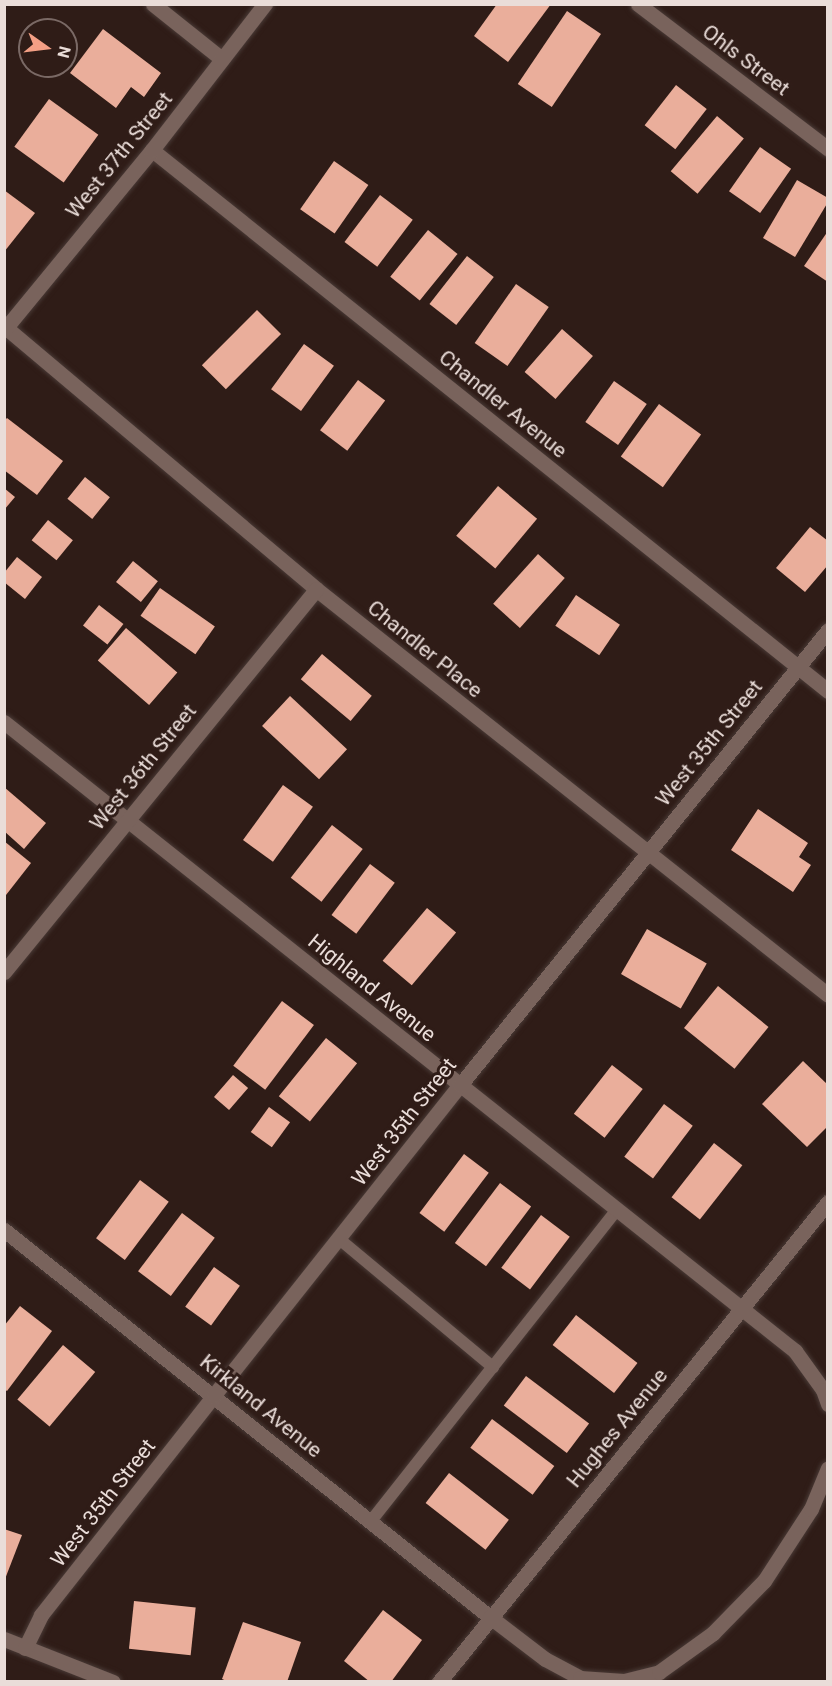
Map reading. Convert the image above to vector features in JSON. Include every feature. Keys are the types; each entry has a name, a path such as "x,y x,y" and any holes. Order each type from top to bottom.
{"street":[{"path":"153,4 222,59"},
{"name":"West 37th Street","path":"5,328 152,150 265,4"},
{"name":"Ohls Street","path":"638,4 828,149"},
{"name":"Chandler Avenue","path":"152,150 828,691"},
{"name":"Chandler Place","path":"5,328 316,589 828,995"},
{"name":"West 36th Street","path":"4,972 316,589"},
{"name":"West 35th Street","path":"25,1648 41,1616 214,1395 646,852 828,630"},
{"name":"Highland Avenue","path":"4,722 795,1352 823,1390 828,1404"},
{"name":"Hughes Avenue","path":"439,1682 828,1202"},
{"name":"Kirkland Avenue","path":"4,1230 490,1617 545,1659 580,1678 624,1681 659,1672 713,1633 764,1581 811,1509 828,1468"},
{"path":"4,1640 113,1682"}],"lane":[{"path":"371,1521 617,1209"},
{"path":"338,1238 493,1366"}],"building":[{"path":"497,4 551,4 508,62 474,36"},
{"path":"567,11 601,34 552,107 518,84"},
{"path":"103,29 161,73 144,97 131,87 116,108 77,78 78,62"},
{"path":"676,85 707,109 675,149 645,125"},
{"path":"49,99 98,135 64,183 14,147"},
{"path":"717,116 744,138 698,194 671,171"},
{"path":"760,147 791,169 760,213 729,191"},
{"path":"334,161 368,185 335,233 300,209"},
{"path":"797,180 828,198 828,202 795,257 763,238"},
{"path":"4,190 35,213 4,252"},
{"path":"380,195 413,220 377,267 344,242"},
{"path":"428,230 458,254 420,301 390,277"},
{"path":"828,231 828,282 804,266"},
{"path":"467,256 494,277 456,325 429,304"},
{"path":"516,284 549,307 507,366 475,343"},
{"path":"257,310 281,334 226,389 202,365"},
{"path":"562,329 593,356 556,399 525,372"},
{"path":"304,344 334,366 301,411 271,389"},
{"path":"358,380 385,400 347,451 320,430"},
{"path":"614,381 647,404 618,445 585,422"},
{"path":"659,404 701,435 663,487 621,457"},
{"path":"7,418 63,461 37,495 4,470 4,421"},
{"path":"85,477 110,497 92,519 67,499"},
{"path":"498,486 537,519 495,569 456,536"},
{"path":"4,488 15,497 4,510"},
{"path":"48,520 73,540 57,560 32,540"},
{"path":"810,527 828,541 828,565 805,592 776,568"},
{"path":"538,554 565,578 520,628 493,604"},
{"path":"17,557 42,577 25,599 4,582 4,573"},
{"path":"133,561 158,581 141,602 116,582"},
{"path":"160,588 215,626 195,654 140,616"},
{"path":"576,595 620,625 599,655 555,626"},
{"path":"99,605 123,624 107,645 83,625"},
{"path":"126,628 177,673 149,705 98,660"},
{"path":"322,654 372,696 351,721 301,679"},
{"path":"290,696 347,749 319,779 262,726"},
{"path":"283,785 313,807 273,862 243,840"},
{"path":"4,787 46,823 24,849 4,831"},
{"path":"758,809 808,843 799,857 811,865 793,892 731,850"},
{"path":"332,825 363,849 321,902 291,878"},
{"path":"4,841 31,863 6,895 4,893"},
{"path":"370,864 395,883 356,934 331,915"},
{"path":"427,908 456,932 412,985 383,961"},
{"path":"647,929 707,964 681,1009 621,974"},
{"path":"718,986 769,1027 735,1069 684,1028"},
{"path":"282,1001 314,1025 265,1090 233,1066"},
{"path":"326,1038 357,1063 310,1121 279,1096"},
{"path":"803,1061 828,1085 828,1126 807,1147 762,1104"},
{"path":"612,1065 643,1089 605,1138 574,1114"},
{"path":"233,1075 248,1088 229,1110 214,1097"},
{"path":"664,1104 693,1126 653,1178 624,1157"},
{"path":"269,1107 290,1122 272,1147 251,1132"},
{"path":"714,1143 742,1165 700,1220 672,1197"},
{"path":"464,1154 489,1173 444,1232 419,1213"},
{"path":"140,1180 169,1202 125,1260 96,1238"},
{"path":"500,1183 531,1206 486,1266 455,1243"},
{"path":"182,1213 215,1238 171,1296 138,1271"},
{"path":"541,1215 570,1237 530,1289 501,1268"},
{"path":"214,1267 240,1286 211,1325 185,1307"},
{"path":"20,1306 52,1331 7,1391 4,1389 4,1326"},
{"path":"576,1315 637,1363 614,1393 553,1345"},
{"path":"63,1345 95,1372 50,1426 17,1399"},
{"path":"526,1376 589,1424 567,1453 504,1406"},
{"path":"492,1419 554,1466 533,1495 470,1448"},
{"path":"449,1473 509,1520 485,1550 426,1503"},
{"path":"4,1529 22,1535 5,1579 4,1579"},
{"path":"134,1601 196,1607 191,1655 129,1649"},
{"path":"383,1610 422,1640 391,1682 370,1682 344,1661"},
{"path":"243,1622 301,1642 287,1682 229,1682 222,1679"}]}
